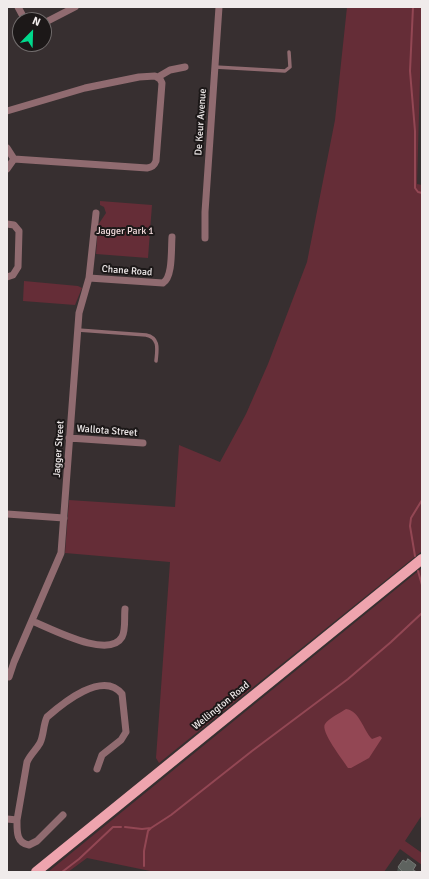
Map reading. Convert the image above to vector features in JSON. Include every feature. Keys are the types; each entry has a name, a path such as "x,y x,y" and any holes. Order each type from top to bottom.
{"main road":[{"name":"Wellington Road","path":"36,872 419,561"}],"street":[{"path":"52,19 75,7"},
{"name":"De Keur Avenue","path":"205,238 205,212 219,7"},
{"path":"7,111 84,88 149,76 158,77 170,70 185,67"},
{"path":"14,159 147,168 154,166 156,161 162,83 158,77"},
{"path":"7,148 14,159"},
{"path":"7,169 14,159"},
{"name":"Jagger Street","path":"9,677 11,660 32,621 60,558 77,330 80,309 89,278 96,213"},
{"path":"7,224 14,225 19,231 18,267 13,275 7,277"},
{"name":"Chane Road","path":"89,278 162,283 167,280 170,271 172,237"},
{"name":"Wallota Street","path":"69,438 143,443"},
{"path":"7,514 64,518"},
{"path":"32,621 80,641 103,646 111,645 122,637 125,609"},
{"path":"63,815 37,841 29,845 20,840 17,834 17,820 27,762 41,742 47,717 83,691 92,687 102,686 119,690 122,694 126,732 121,740 102,755 97,769"},
{"path":"7,819 17,820"}],"lane":[{"path":"215,67 285,71 290,67 289,52"},
{"path":"77,330 146,335 152,337 155,339 157,346 156,361"}],"green space":[{"path":"347,7 422,7 417,184 422,185 422,551 159,763 156,758 170,562 65,553 69,500 175,507 179,445 220,462 246,414 268,364 307,262 335,120"},
{"name":"Jagger Park 1","path":"100,201 152,205 148,258 96,254 98,225 106,213 104,207 100,205"},
{"path":"24,281 78,286 82,288 75,305 23,301"},
{"path":"422,568 422,815 405,841 422,853 422,865 400,849 384,872 155,872 87,858 68,872 48,872"}],"shaded area":[{"path":"346,709 355,713 372,739 380,736 382,738 369,758 351,768 348,768 337,752 324,728 325,724 329,720"}],"building":[{"path":"408,859 416,865 413,870 417,872 403,872 398,867 403,860 406,862"}],"waterway":[{"path":"413,7 410,71 415,131 415,188 418,192 422,193"},
{"path":"415,556 410,526 411,518 422,500"},
{"path":"418,571 422,585"},
{"path":"144,866 144,851 148,831 151,828 171,815 252,751 348,679 422,613"},
{"path":"62,872 79,859 113,827 121,827"},
{"path":"125,827 142,829 151,828"}]}
